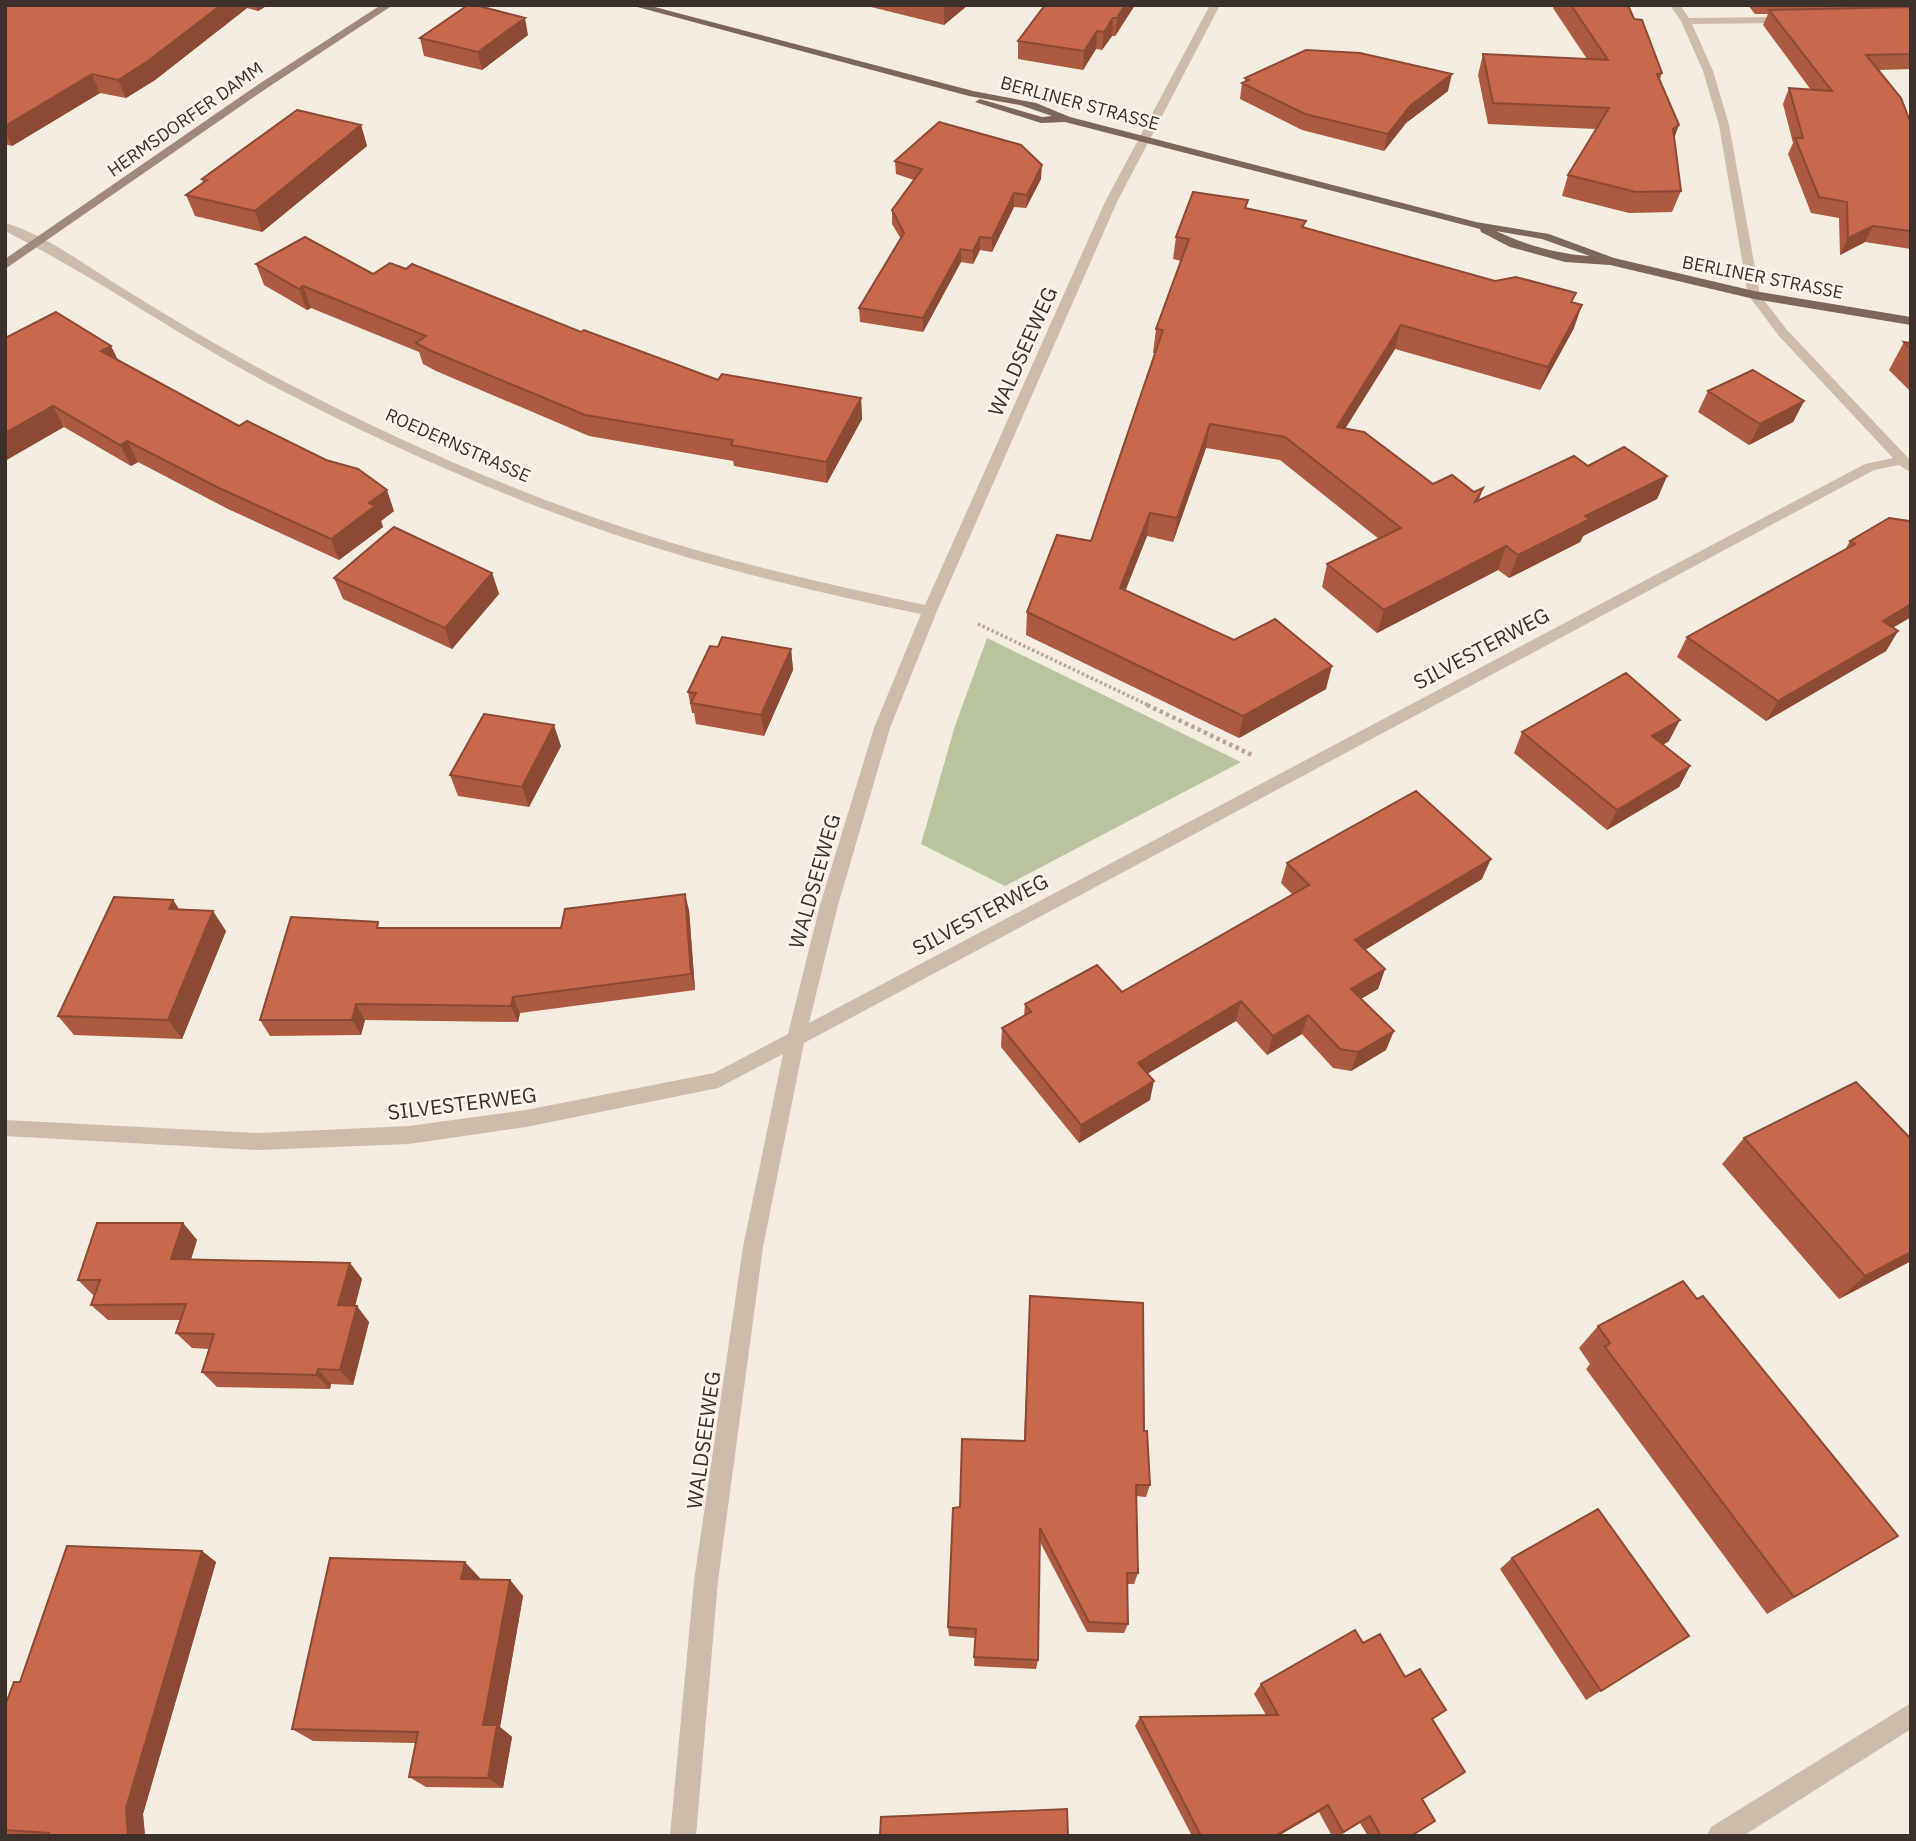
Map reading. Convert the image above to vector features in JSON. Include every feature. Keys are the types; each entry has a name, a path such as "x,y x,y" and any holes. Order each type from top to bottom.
{"main road":[{"name":"HERMSDORFER DAMM","path":"5,265 263,86 388,5"},
{"name":"BERLINER STRASSE","path":"635,5 973,94 983,105 992,108 1041,120 1066,119 1476,225 1514,244 1565,258 1610,261 1754,295 1911,321"}],"street":[{"name":"WALDSEEWEG","path":"683,1836 706,1581 751,1260 796,1037 829,905 882,728 930,611 1111,202 1215,5"},
{"path":"1675,5 1686,21 1708,71 1724,125 1754,295 1783,333 1906,464"},
{"path":"1686,21 1800,20"},
{"name":"ROEDERNSTRASSE","path":"5,226 39,242 238,363 498,486 656,542 784,578 930,611"},
{"name":"SILVESTERWEG","path":"5,1128 146,1139 280,1140 408,1135 571,1111 718,1080 1870,467 1906,464"},
{"path":"1720,1836 1911,1715"}],"path":[{"path":"978,624 1259,758"}],"green space":[{"path":"987,638 1241,762 1005,886 921,844 955,726"}],"building":[{"path":"5,5 221,5 148,61 118,80 92,74 5,126"},
{"path":"468,5 525,18 478,52 420,38"},
{"path":"1045,5 1125,5 1104,32 1097,31 1084,51 1018,41"},
{"path":"1571,5 1628,5 1634,19 1642,20 1662,73 1657,74 1679,125 1673,129 1681,191 1636,192 1568,175 1609,108 1493,103 1483,54 1608,60"},
{"path":"1911,7 1911,54 1866,55 1901,98 1911,124 1911,231 1873,226 1848,238 1847,202 1819,197 1795,138 1803,138 1789,88 1832,91 1769,10"},
{"path":"1306,50 1360,53 1452,74 1410,106 1388,134 1305,114 1242,83 1249,80 1245,78"},
{"path":"297,110 361,125 255,211 186,195 207,180 202,179"},
{"path":"939,122 1021,145 1042,165 1027,195 1014,193 992,238 980,237 973,251 961,249 923,318 859,308 904,233 892,210 922,169 895,161"},
{"path":"1193,192 1248,200 1245,208 1306,221 1302,227 1495,281 1516,277 1576,293 1571,302 1582,305 1548,367 1401,325 1337,427 1364,432 1433,484 1452,475 1474,492 1483,488 1475,502 1574,456 1588,466 1624,447 1667,476 1585,516 1590,519 1518,555 1506,546 1384,610 1327,564 1401,528 1285,437 1210,424 1177,518 1150,513 1120,588 1234,640 1275,619 1332,666 1243,716 1027,612 1057,535 1091,541 1163,330 1156,329 1189,239 1176,237"},
{"path":"305,237 373,274 390,263 406,269 412,264 581,332 584,330 718,380 722,374 861,398 826,462 731,445 733,440 585,415 429,350 416,343 426,336 303,286 299,289 256,264"},
{"path":"56,312 111,346 101,351 239,426 247,421 326,460 358,469 387,490 369,503 375,506 331,539 219,488 127,441 120,445 53,406 5,433 5,338"},
{"path":"1753,370 1804,401 1760,424 1708,391"},
{"path":"1889,518 1911,523 1911,604 1883,621 1898,631 1778,701 1687,637 1855,544 1850,541"},
{"path":"394,527 492,573 445,628 334,578"},
{"path":"722,637 791,649 761,715 691,703 696,693 688,692 710,646 718,647"},
{"path":"1626,673 1680,720 1652,736 1690,766 1617,810 1522,732"},
{"path":"484,714 554,725 522,787 450,775"},
{"path":"1416,791 1491,859 1355,940 1385,969 1351,989 1394,1031 1358,1052 1340,1049 1308,1015 1273,1036 1241,1001 1138,1063 1154,1081 1081,1125 1002,1028 1031,1012 1025,1004 1097,965 1122,992 1309,885 1287,863"},
{"path":"685,894 691,974 513,997 511,1006 356,1004 352,1020 260,1020 291,917 378,922 377,928 561,928 565,909"},
{"path":"114,897 173,900 169,909 213,911 168,1020 58,1016"},
{"path":"1856,1082 1911,1139 1911,1252 1865,1276 1744,1138"},
{"path":"97,1223 183,1223 171,1259 350,1263 338,1305 357,1306 340,1370 318,1369 316,1375 202,1372 214,1334 176,1333 186,1304 91,1305 100,1280 78,1280"},
{"path":"1683,1281 1697,1299 1703,1296 1898,1536 1794,1597 1605,1347 1610,1343 1598,1326"},
{"path":"1030,1296 1143,1303 1144,1431 1147,1431 1150,1485 1136,1485 1138,1573 1127,1573 1128,1624 1089,1622 1040,1528 1038,1660 974,1657 976,1629 948,1627 953,1508 960,1507 962,1439 1025,1441"},
{"path":"1598,1509 1689,1636 1601,1691 1512,1558"},
{"path":"67,1546 202,1551 126,1808 128,1836 49,1836 49,1833 5,1830 5,1706 14,1682 20,1682"},
{"path":"330,1558 465,1562 461,1579 510,1580 483,1725 497,1725 488,1778 409,1777 418,1732 292,1729"},
{"path":"1355,1630 1363,1643 1380,1634 1405,1677 1420,1669 1446,1710 1432,1719 1465,1772 1422,1799 1435,1821 1411,1836 1381,1836 1370,1816 1343,1832 1328,1805 1275,1836 1201,1836 1140,1717 1278,1715 1261,1684"},
{"path":"1067,1809 1068,1836 880,1836 881,1817"}]}
